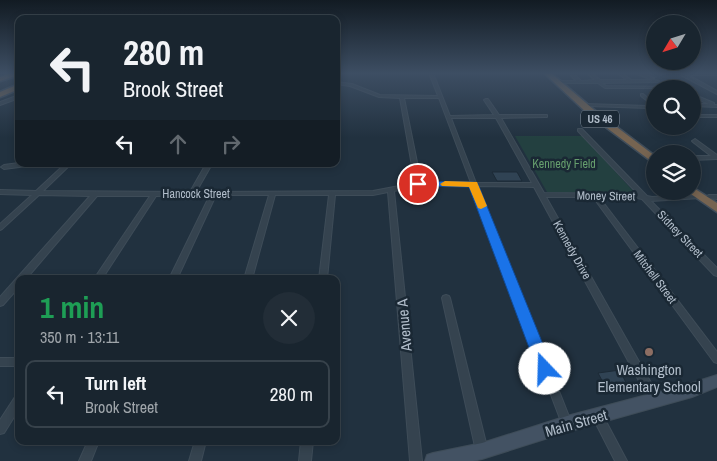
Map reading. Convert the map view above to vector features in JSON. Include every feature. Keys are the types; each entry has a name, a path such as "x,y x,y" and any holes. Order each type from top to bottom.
{"highway":[{"name":"US 46","path":"571,95 646,154"},
{"name":"US 46","path":"575,95 646,150"},
{"path":"707,197 717,208"}],"street":[{"path":"373,95 440,97 567,424"},
{"path":"402,97 418,184"},
{"path":"0,104 15,98"},
{"path":"701,99 716,106"},
{"name":"Kennedy Drive","path":"486,100 498,117 656,401"},
{"path":"588,105 646,107"},
{"path":"701,105 716,106"},
{"path":"448,117 545,116"},
{"path":"701,116 717,116"},
{"name":"Sidney Street","path":"580,130 717,273"},
{"path":"695,141 716,158"},
{"path":"701,158 716,158"},
{"path":"4,166 15,165"},
{"path":"0,228 65,167"},
{"path":"192,194 207,167"},
{"name":"Hancock Street","path":"0,192 95,194 373,193 418,184 536,185"},
{"name":"Avenue A","path":"391,189 416,461"},
{"path":"324,275 332,193"},
{"path":"24,275 95,194"},
{"path":"101,275 154,194"},
{"path":"175,275 214,194"},
{"path":"249,275 272,194"},
{"name":"Money Street","path":"542,195 594,195 652,199 707,197"},
{"name":"Mitchell Street","path":"594,195 717,359"},
{"path":"0,303 15,286"},
{"path":"446,298 482,451"},
{"path":"0,362 15,362"},
{"name":"Main Street","path":"434,461 482,451 567,424 656,401 717,382"},
{"path":"0,429 15,406"},
{"path":"597,416 618,456"},
{"path":"85,461 92,445"},
{"path":"195,461 200,445"},
{"path":"304,461 306,445"}],"green space":[{"name":"Kennedy Field","path":"515,136 583,136 633,191 630,193 547,192"}],"building":[{"path":"492,172 517,172 522,181 497,181"},
{"path":"620,370 627,385 606,388 598,373"}],"slow traffic":[{"path":"445,184 473,184 481,206"}],"place":[{"name":"Washington Elementary School","path":"649,352"}],"route":[{"path":"418,184 473,184 545,369"}]}
